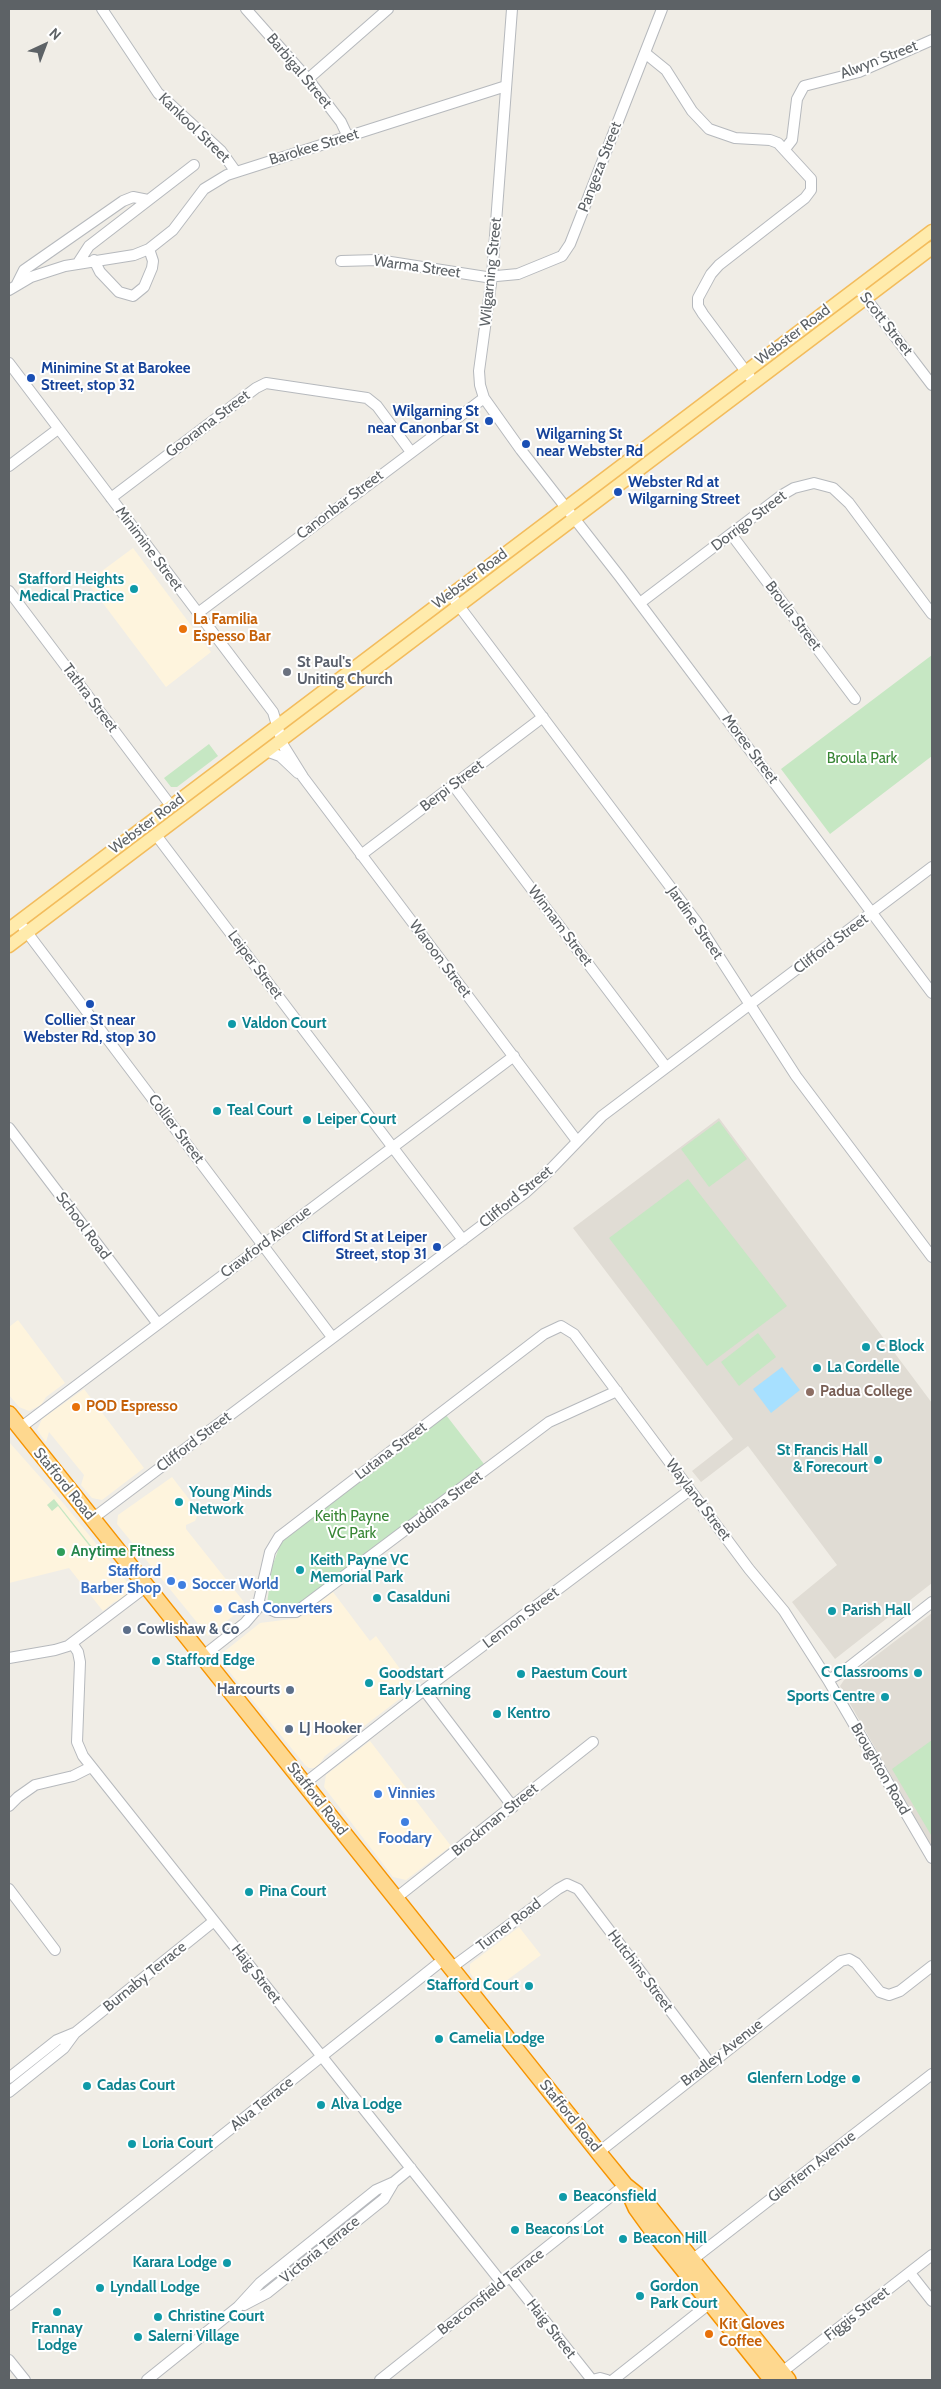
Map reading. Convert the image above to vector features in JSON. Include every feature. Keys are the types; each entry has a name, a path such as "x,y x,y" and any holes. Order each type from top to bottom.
{"highway":[{"name":"Stafford Road","path":"9,1414 598,2152 626,2185 645,2201 692,2260 715,2299"},
{"name":"Stafford Road","path":"626,2185 636,2208 781,2378"}],"main road":[{"name":"Webster Road","path":"14,925 932,231"},
{"name":"Webster Road","path":"9,946 932,248"}],"street":[{"name":"Kankool Street","path":"102,9 158,93 221,151 236,172"},
{"name":"Barbigal Street","path":"246,9 308,79 341,122 348,137"},
{"path":"308,79 388,9"},
{"name":"Wilgarning Street","path":"512,9 492,276 479,371 480,385 484,398 566,507"},
{"name":"Pangeza Street","path":"492,276 518,274 558,258 566,251 662,9"},
{"name":"Alwyn Street","path":"785,149 793,136 797,99 804,86 859,72 932,40"},
{"path":"645,53 666,70 692,111 709,129 735,138 774,141 785,149 811,180 811,190 802,201 719,265 711,274 698,298 703,314 754,382"},
{"name":"Barokee Street","path":"13,287 45,272 78,263 134,255 148,250 174,230 204,189 220,178 506,86"},
{"path":"78,263 89,246 194,165"},
{"name":"Barokee Street","path":"13,287 24,270 123,201 133,197 148,200"},
{"path":"94,260 100,272 119,292 133,296 144,287 152,268 153,260 148,250"},
{"name":"Warma Street","path":"341,261 378,260 492,276"},
{"name":"Scott Street","path":"857,287 932,385"},
{"name":"Minimine Street","path":"9,363 273,712 281,739"},
{"name":"Goorama Street","path":"111,498 256,388 266,383 367,398 377,406 410,452"},
{"name":"Canonbar Street","path":"198,613 484,398"},
{"path":"9,466 58,429"},
{"name":"Dorrigo Street","path":"640,603 794,488 804,484 824,484 833,488 849,503 932,614"},
{"name":"Moree Street","path":"566,507 873,912 932,993"},
{"name":"Broula Street","path":"731,534 855,699"},
{"name":"Tathra Street","path":"9,591 172,806"},
{"name":"Jardine Street","path":"450,594 696,921 802,1083 932,1257"},
{"name":"Berpi Street","path":"360,855 543,717"},
{"name":"Waroon Street","path":"281,739 303,777 360,855 577,1140"},
{"name":"Waroon Street","path":"266,751 280,756 303,777"},
{"name":"Winnam Street","path":"453,785 666,1067"},
{"name":"Leiper Street","path":"156,834 463,1240"},
{"name":"Clifford Street","path":"92,1519 463,1240 539,1181 602,1116 932,867"},
{"name":"Collier Street","path":"14,925 27,932 332,1338"},
{"name":"Crawford Avenue","path":"20,1428 514,1056"},
{"name":"School Road","path":"9,1128 158,1324"},
{"name":"Wayland Street","path":"561,1326 574,1334 749,1569 784,1611 828,1680"},
{"name":"Lutana Street","path":"259,1604 270,1552 279,1537 544,1334 561,1326"},
{"name":"Buddina Street","path":"259,1604 276,1612 296,1612 332,1587 549,1422 617,1391"},
{"name":"Lennon Street","path":"305,1783 424,1690 690,1490"},
{"path":"9,1658 60,1650 72,1644 147,1586"},
{"path":"828,1680 844,1671 932,1602"},
{"path":"203,1656 245,1623 259,1604"},
{"name":"Haig Street","path":"72,1644 79,1654 80,1662 78,1746 91,1767 412,2168 592,2380"},
{"name":"Broughton Road","path":"828,1680 932,1858"},
{"path":"424,1690 513,1806"},
{"name":"Brockman Street","path":"396,1898 593,1742"},
{"path":"9,1806 35,1785 74,1776 91,1767"},
{"name":"Turner Road","path":"448,1964 567,1884"},
{"name":"Hutchins Street","path":"567,1884 578,1889 710,2062"},
{"path":"9,1889 55,1950"},
{"name":"Burnaby Terrace","path":"9,2092 64,2048 75,2033 214,1921"},
{"name":"Bradley Avenue","path":"598,2152 710,2062 841,1961 849,1959 859,1966 880,1992 888,1995 900,1991 932,1966"},
{"name":"Alva Terrace","path":"9,2305 322,2057 448,1964"},
{"name":"Burnaby Terrace","path":"9,2078 57,2040 75,2033"},
{"name":"Glenfern Avenue","path":"692,2260 932,2074"},
{"name":"Victoria Terrace","path":"148,2380 238,2307 260,2283 368,2196 394,2182 412,2168"},
{"name":"Beaconsfield Terrace","path":"380,2380 626,2185"},
{"name":"Figgis Street","path":"781,2378 932,2256"},
{"path":"910,2273 932,2301"},
{"path":"612,2380 715,2299"},
{"path":"9,2360 25,2380"},
{"path":"592,2380 600,2378 607,2380"}],"shaded area":[{"path":"133,548 211,652 166,687 87,582"},
{"name":"Padua College","path":"719,1118 932,1403 932,1583 835,1659 792,1602 837,1565 748,1446 701,1482 692,1471 733,1439 573,1228"},
{"path":"18,1320 65,1383 46,1397 41,1405 29,1411 19,1407 9,1395 9,1327"},
{"path":"84,1389 144,1468 102,1500 92,1498 81,1485 84,1475 49,1432 46,1442 37,1430 42,1419"},
{"path":"9,1442 64,1504 127,1582 129,1591 122,1600 114,1602 103,1611 69,1568 9,1583"},
{"path":"172,1477 199,1512 195,1521 186,1525 186,1529 244,1602 243,1608 208,1636 117,1524 118,1515"},
{"path":"333,1592 370,1641 376,1636 414,1688 325,1756 317,1768 309,1768 223,1664 222,1658 225,1651 260,1623 299,1618"},
{"path":"932,1613 932,1848 840,1686 844,1680"},
{"path":"370,1741 451,1846 406,1880 393,1877 324,1787 326,1775"},
{"path":"519,1927 541,1955 487,1995 470,1973 470,1964"}],"green space":[{"name":"Broula Park","path":"932,655 932,756 830,834 781,769"},
{"path":"209,744 218,756 177,787 171,787 164,778"},
{"path":"719,1121 747,1159 709,1187 681,1149"},
{"path":"688,1179 787,1306 707,1366 609,1238"},
{"path":"758,1333 776,1357 739,1386 721,1362"},
{"name":"Keith Payne VC Park","path":"446,1415 484,1464 297,1607 282,1611 267,1604 272,1567 281,1542"},
{"path":"54,1499 91,1548 58,1506 52,1511 47,1505"},
{"path":"932,1740 932,1834 931,1835 892,1769"}],"water":[{"path":"782,1367 800,1390 771,1413 753,1389"}],"place":[{"name":"Minimine St at Barokee Street, stop 32","path":"31,378"},
{"name":"Wilgarning St near Canonbar St","path":"489,421"},
{"name":"Wilgarning St near Webster Rd","path":"526,444"},
{"name":"Webster Rd at Wilgarning Street","path":"618,492"},
{"name":"Stafford Heights Medical Practice","path":"134,589"},
{"name":"La Familia Espesso Bar","path":"183,629"},
{"name":"St Paul's Uniting Church","path":"287,672"},
{"name":"Collier St near Webster Rd, stop 30","path":"90,1004"},
{"name":"Valdon Court","path":"232,1024"},
{"name":"Teal Court","path":"217,1111"},
{"name":"Leiper Court","path":"307,1120"},
{"name":"Clifford St at Leiper Street, stop 31","path":"437,1247"},
{"name":"C Block","path":"866,1347"},
{"name":"La Cordelle","path":"817,1368"},
{"name":"Padua College","path":"810,1392"},
{"name":"POD Espresso","path":"76,1407"},
{"name":"St Francis Hall & Forecourt","path":"878,1460"},
{"name":"Young Minds Network","path":"179,1502"},
{"name":"Anytime Fitness","path":"61,1552"},
{"name":"Keith Payne VC Memorial Park","path":"300,1570"},
{"name":"Stafford Barber Shop","path":"171,1581"},
{"name":"Soccer World","path":"182,1585"},
{"name":"Casalduni","path":"377,1598"},
{"name":"Cash Converters","path":"218,1609"},
{"name":"Parish Hall","path":"832,1611"},
{"name":"Cowlishaw & Co","path":"127,1630"},
{"name":"Stafford Edge","path":"156,1661"},
{"name":"C Classrooms","path":"918,1673"},
{"name":"Paestum Court","path":"521,1674"},
{"name":"Goodstart Early Learning","path":"369,1683"},
{"name":"Harcourts","path":"290,1690"},
{"name":"Sports Centre","path":"885,1697"},
{"name":"Kentro","path":"497,1714"},
{"name":"LJ Hooker","path":"289,1729"},
{"name":"Vinnies","path":"378,1794"},
{"name":"Foodary","path":"405,1822"},
{"name":"Pina Court","path":"249,1892"},
{"name":"Stafford Court","path":"529,1986"},
{"name":"Camelia Lodge","path":"439,2039"},
{"name":"Glenfern Lodge","path":"856,2079"},
{"name":"Cadas Court","path":"87,2086"},
{"name":"Alva Lodge","path":"321,2105"},
{"name":"Loria Court","path":"132,2144"},
{"name":"Beaconsfield","path":"563,2197"},
{"name":"Beacons Lot","path":"515,2230"},
{"name":"Beacon Hill","path":"623,2239"},
{"name":"Karara Lodge","path":"227,2263"},
{"name":"Lyndall Lodge","path":"100,2288"},
{"name":"Gordon Park Court","path":"640,2296"},
{"name":"Frannay Lodge","path":"57,2312"},
{"name":"Christine Court","path":"158,2317"},
{"name":"Kit Gloves Coffee","path":"709,2334"},
{"name":"Salerni Village","path":"138,2337"}]}
